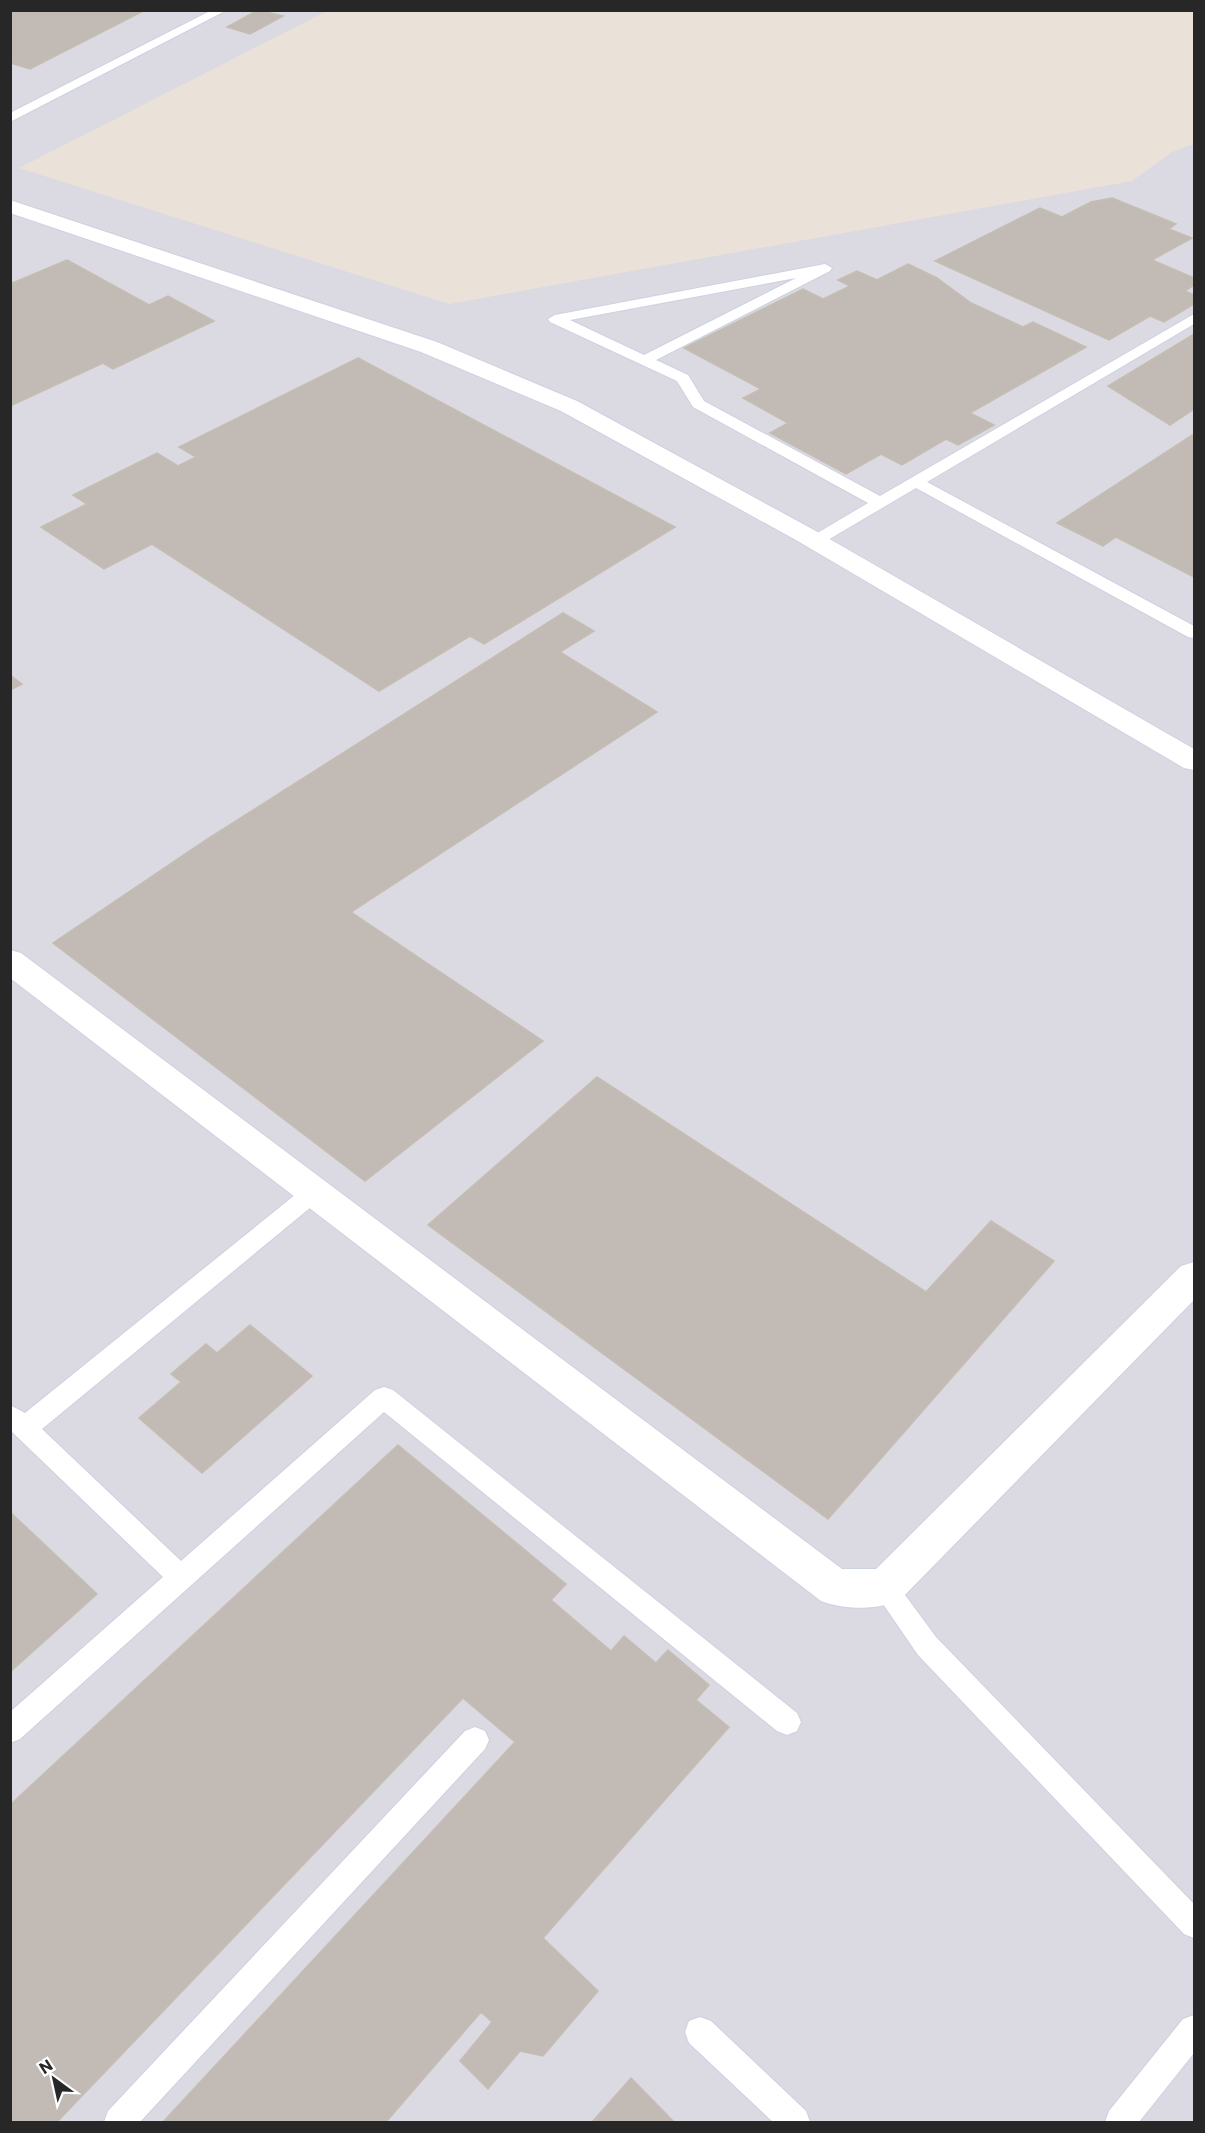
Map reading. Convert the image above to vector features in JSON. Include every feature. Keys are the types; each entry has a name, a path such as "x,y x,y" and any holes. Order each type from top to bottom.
{"street":[{"path":"10,206 429,347 569,406 815,541 1194,761"},
{"path":"10,961 835,1588 885,1588 1194,1277"}],"lane":[{"path":"13,114 222,10"},
{"path":"645,360 825,268 555,319 683,378 698,404 880,502"},
{"path":"815,541 1194,318"},
{"path":"916,482 1194,633"},
{"path":"181,1578 18,1422 314,1192"},
{"path":"10,1730 384,1397 787,1722"},
{"path":"885,1588 927,1646 1194,1924"},
{"path":"119,2122 475,1740"},
{"path":"1120,2122 1194,2030"},
{"path":"700,2032 795,2122"}],"shaded area":[{"path":"11,11 327,11 19,168 449,304 1132,181 1172,152 1194,144 1194,2122 11,2122"}],"building":[{"path":"10,10 145,10 30,69 10,63"},
{"path":"258,10 283,16 250,34 227,27"},
{"path":"1112,198 1176,224 1169,229 1192,238 1152,260 1194,278 1194,285 1185,291 1194,295 1194,304 1164,322 1150,316 1109,340 935,261 1040,208 1062,217 1091,202"},
{"path":"67,260 149,305 168,296 214,321 113,369 103,363 10,406 10,284"},
{"path":"908,264 937,278 971,303 1023,327 1033,322 1086,347 970,413 994,425 958,445 946,439 902,465 881,454 846,474 770,433 788,423 743,398 761,389 684,348 803,289 823,299 850,286 838,280 857,271 877,280"},
{"path":"1194,334 1194,409 1170,425 1108,386"},
{"path":"358,358 675,527 484,644 470,636 379,691 152,544 104,569 41,527 87,504 73,495 157,453 178,466 196,457 179,447"},
{"path":"1194,434 1194,577 1116,537 1103,546 1057,523"},
{"path":"563,613 594,631 560,652 657,712 351,912 543,1041 365,1181 53,943 206,840"},
{"path":"10,675 22,684 10,690"},
{"path":"597,1077 926,1292 991,1221 1054,1261 828,1519 428,1225"},
{"path":"250,1325 312,1376 202,1473 139,1418 181,1382 171,1374 206,1344 217,1353"},
{"path":"398,1445 566,1584 551,1600 611,1651 624,1636 656,1663 668,1650 709,1685 696,1700 729,1727 543,1938 598,1991 543,2056 520,2051 488,2089 460,2061 492,2022 481,2012 386,2122 163,2122 515,1742 463,1698 57,2122 10,2122 10,1805"},
{"path":"10,1512 97,1594 10,1672"},
{"path":"631,2078 674,2122 592,2122"}]}
